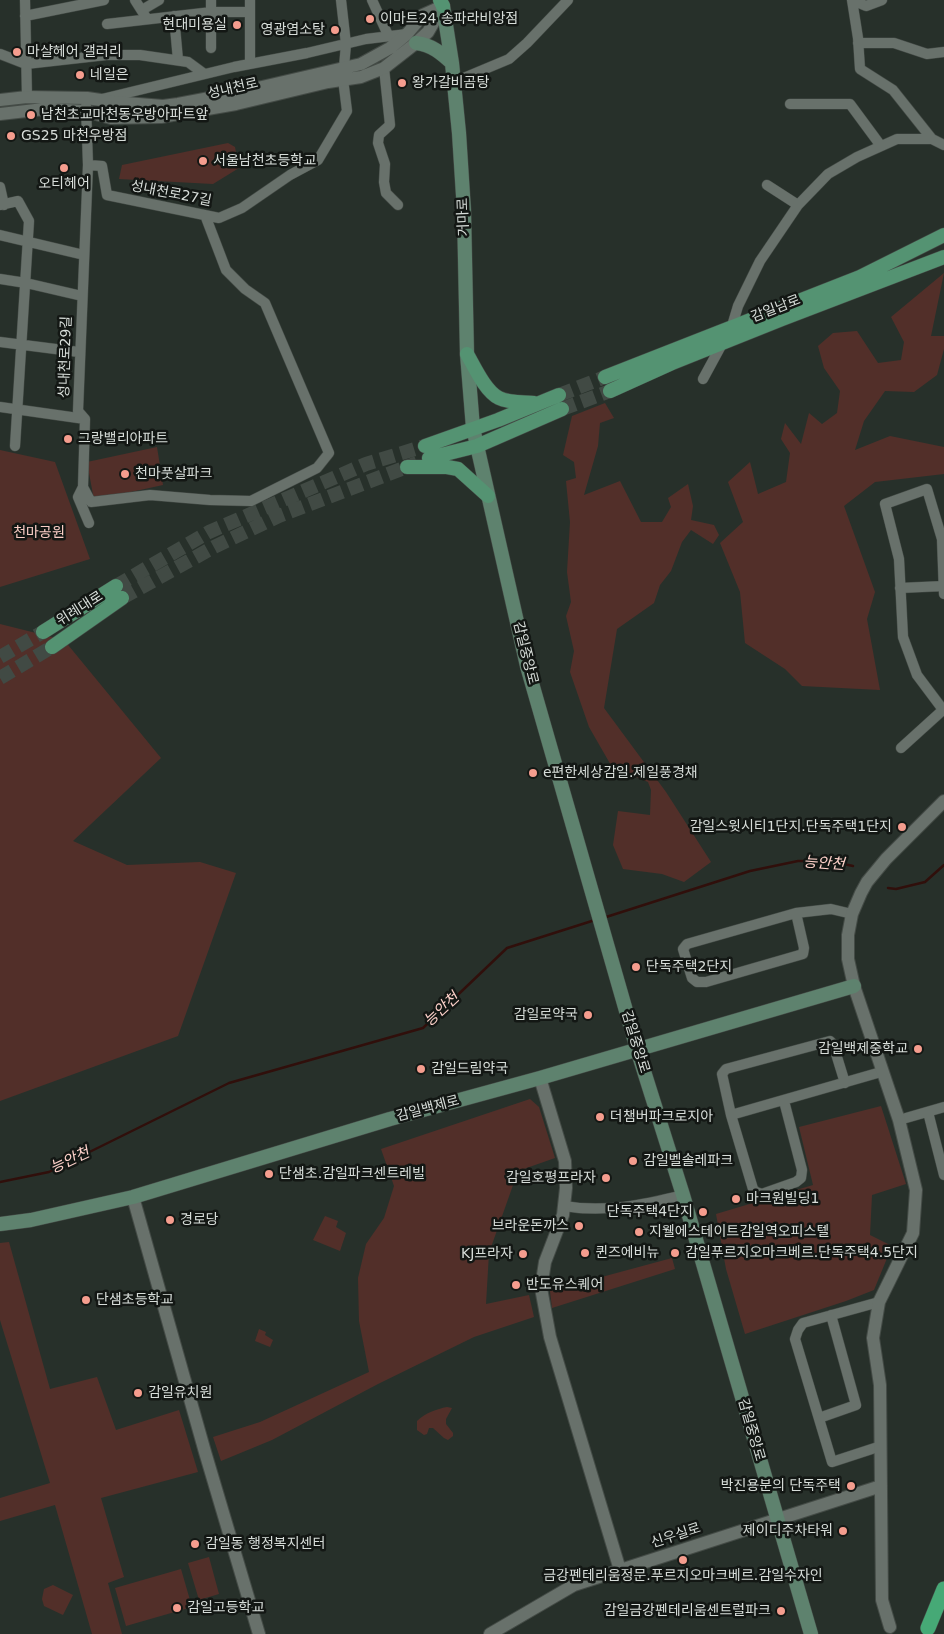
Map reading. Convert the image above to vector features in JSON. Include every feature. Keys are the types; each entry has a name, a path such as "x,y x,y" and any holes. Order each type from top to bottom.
{"highway":[{"path":"925,1631 944,1589"},
{"path":"925,1631 944,1607"}],"main road":[{"name":"거마로","path":"443,2 448,25 454,82 464,211 467,354 473,428 477,446"},
{"path":"411,38 436,49 452,63"},
{"name":"감일남로","path":"605,377 860,277 944,235"},
{"name":"감일남로","path":"610,391 722,344 944,257"},
{"path":"467,354 486,385 498,398 537,403"},
{"path":"559,395 473,428 427,452 477,446 562,410"},
{"name":"감일중앙로","path":"477,446 527,666 637,1049 683,1195 811,1634"},
{"path":"407,467 447,467 458,469 488,496"},
{"name":"위례대로","path":"43,632 119,592 52,647"},
{"name":"감일백제로","path":"0,1224 31,1220 133,1197 383,1121 540,1078 854,986"}],"street":[{"path":"25,0 27,96"},
{"path":"25,16 104,0"},
{"path":"135,0 144,14"},
{"path":"144,14 159,0"},
{"path":"211,0 211,48"},
{"path":"250,0 250,64"},
{"path":"341,0 346,44"},
{"path":"372,0 388,35"},
{"path":"454,82 509,59 528,43 568,0"},
{"path":"852,0 866,6 882,0"},
{"path":"852,0 860,69 892,90 932,139 944,145"},
{"name":"성내천로","path":"0,114 44,109 85,112 111,118 161,118 236,104 343,74 390,48 428,32 443,2"},
{"path":"107,24 144,14 174,16 212,12 250,12"},
{"path":"174,16 178,60"},
{"path":"101,99 203,74 388,35 411,38"},
{"name":"성내천로","path":"0,97 87,98 147,106 178,104 343,74 361,77 384,68 411,38"},
{"path":"858,44 894,43 927,54 944,52"},
{"name":"성내천로27길","path":"88,165 102,166 107,195 219,218 242,208 290,175 318,160 347,111 343,74 346,44"},
{"path":"0,54 26,64"},
{"name":"성내천로","path":"26,64 106,55 140,55 188,62 203,74"},
{"path":"384,68 390,125 379,136 378,143 385,164 384,182 386,193 398,205"},
{"name":"성내천로29길","path":"87,98 85,112 88,165 78,411 85,419 83,487 78,497 89,523"},
{"path":"790,104 850,104 881,146"},
{"path":"732,326 738,306 760,261 798,205 828,174 896,139 932,139"},
{"path":"767,185 798,205"},
{"path":"0,187 2,205 18,201 29,221 15,446"},
{"path":"83,487 91,502 150,495 251,501 317,468 329,453 265,303 245,289 226,270 205,215"},
{"path":"0,235 84,255"},
{"path":"0,279 82,296"},
{"path":"0,342 79,352"},
{"path":"703,379 722,344"},
{"path":"0,407 85,419"},
{"path":"901,748 944,710 917,675 903,637 899,559 884,504 926,489 942,539 944,594"},
{"path":"900,588 944,586"},
{"path":"890,1627 882,1600 880,1385 873,1338 879,1302 913,1233 916,1190 899,1120 881,1072 854,986 848,959 848,935 852,914 861,893 876,870 944,801"},
{"path":"796,913 804,948 803,954 706,982 697,982 692,978 683,949 687,944 796,913 831,909 852,914"},
{"path":"784,1100 802,1170 801,1178 796,1182 762,1194 753,1189 731,1115 722,1074 726,1069 830,1041 833,1044 845,1083"},
{"path":"731,1115 881,1072"},
{"path":"540,1078 565,1160 566,1188 562,1215 545,1262 541,1288 550,1337 620,1570"},
{"path":"899,1120 944,1108"},
{"path":"928,1112 944,1175"},
{"path":"564,1206 583,1210 606,1210 647,1204 683,1195"},
{"path":"133,1197 259,1634"},
{"path":"879,1302 803,1323 795,1339 832,1462 881,1446"},
{"path":"819,1418 856,1405 831,1315"},
{"name":"신우실로","path":"490,1634 574,1584 881,1486"}],"green space":[{"path":"228,143 235,147 239,168 213,184 119,179 122,165"},
{"path":"944,273 931,336 944,336 944,349 937,375 914,392 885,391 864,421 855,450 890,436 944,447 944,474 875,482 844,506 875,592 867,619 880,690 802,686 785,669 745,643 740,592 720,543 743,522 728,482 750,462 758,494 786,482 790,453 781,439 785,423 801,444 809,413 822,424 837,413 840,391 824,368 818,346 833,333 857,331 878,363 901,360 904,342 891,317"},
{"path":"605,403 614,418 600,423 598,446 584,495 620,481 641,522 662,522 671,507 668,498 688,484 693,506 691,520 714,525 719,535 713,544 691,530 682,542 671,571 660,585 654,603 617,629 604,708 666,792 711,862 684,882 662,874 623,869 613,845 618,811 650,815 651,790 648,782 612,767 589,727 570,672 574,651 566,616 571,602 567,572 570,522 566,481 576,478 574,462 563,455 572,416"},
{"name":"천마풋살파크","path":"157,447 163,485 94,500 87,462"},
{"name":"천마공원","path":"0,450 55,462 90,559 0,587"},
{"path":"0,624 64,640 161,758 73,841 127,865 200,862 236,873 178,1036 0,1101"},
{"path":"530,1099 539,1107 555,1158 518,1171 489,1253 486,1304 529,1295 534,1317 474,1337 378,1384 272,1440 221,1461 213,1437 260,1422 369,1372 359,1321 358,1278 366,1244 384,1218 394,1186 381,1149"},
{"path":"881,1106 906,1184 872,1195 870,1235 892,1246 874,1290 745,1334 726,1269 716,1214 813,1185 799,1127"},
{"path":"325,1216 338,1221 336,1227 346,1233 340,1251 313,1240"},
{"path":"9,1242 50,1389 97,1377 116,1430 179,1410 198,1472 101,1498 124,1577 108,1583 122,1634 92,1634 55,1505 0,1521 0,1498 50,1483 0,1320 0,1243"},
{"path":"672,1258 675,1269 552,1308 550,1291"},
{"path":"259,1329 266,1332 265,1335 273,1340 270,1347 255,1341"},
{"path":"447,1407 452,1408 446,1419 446,1424 453,1433 453,1436 448,1440 433,1428 429,1428 427,1434 424,1435 417,1430 417,1421 420,1418"},
{"path":"209,1557 219,1594 199,1600 188,1563"},
{"path":"181,1569 192,1607 126,1626 115,1588"},
{"path":"53,1585 73,1595 63,1615 44,1606 42,1599 44,1589"}],"waterway":[{"name":"능안천","path":"603,918 750,871 798,861 830,861 853,866"},
{"name":"능안천","path":"888,888 896,889 925,882 944,865"},
{"name":"능안천","path":"0,1182 49,1172 229,1083 423,1028 507,948 595,920"}],"tunnel":[{"path":"559,395 605,377"},
{"path":"562,409 610,391"},
{"path":"116,586 209,532 366,464 425,446"},
{"path":"122,598 214,547 279,516 417,463"},
{"path":"0,657 43,632"},
{"path":"0,678 52,647"}],"place":[{"name":"이마트24 송파라비앙점","path":"370,19"},
{"name":"현대미용실","path":"237,25"},
{"name":"영광염소탕","path":"335,30"},
{"name":"마샬헤어 갤러리","path":"17,52"},
{"name":"네일은","path":"80,75"},
{"name":"왕가갈비곰탕","path":"402,83"},
{"name":"남천초교마천동우방아파트앞","path":"31,115"},
{"name":"GS25 마천우방점","path":"11,136"},
{"name":"서울남천초등학교","path":"203,161"},
{"name":"오티헤어","path":"64,168"},
{"name":"그랑밸리아파트","path":"68,439"},
{"name":"천마풋살파크","path":"125,474"},
{"name":"e편한세상감일.제일풍경채","path":"533,773"},
{"name":"감일스윗시티1단지.단독주택1단지","path":"902,827"},
{"name":"단독주택2단지","path":"636,967"},
{"name":"감일로약국","path":"588,1015"},
{"name":"감일백제중학교","path":"918,1049"},
{"name":"감일드림약국","path":"421,1069"},
{"name":"더챔버파크로지아","path":"600,1117"},
{"name":"감일벨솔레파크","path":"633,1161"},
{"name":"단샘초.감일파크센트레빌","path":"269,1174"},
{"name":"감일호평프라자","path":"606,1178"},
{"name":"마크원빌딩1","path":"736,1199"},
{"name":"단독주택4단지","path":"703,1212"},
{"name":"경로당","path":"170,1220"},
{"name":"브라운돈까스","path":"579,1226"},
{"name":"지웰에스테이트감일역오피스텔","path":"639,1232"},
{"name":"퀸즈에비뉴","path":"585,1253"},
{"name":"감일푸르지오마크베르.단독주택4.5단지","path":"675,1253"},
{"name":"KJ프라자","path":"523,1254"},
{"name":"반도유스퀘어","path":"516,1285"},
{"name":"단샘초등학교","path":"86,1300"},
{"name":"감일유치원","path":"138,1393"},
{"name":"박진용분의 단독주택","path":"851,1486"},
{"name":"제이디주차타워","path":"843,1531"},
{"name":"감일동 행정복지센터","path":"195,1544"},
{"name":"금강펜테리움정문.푸르지오마크베르.감일수자인","path":"683,1560"},
{"name":"감일고등학교","path":"177,1608"},
{"name":"감일금강펜테리움센트럴파크","path":"781,1611"}]}
